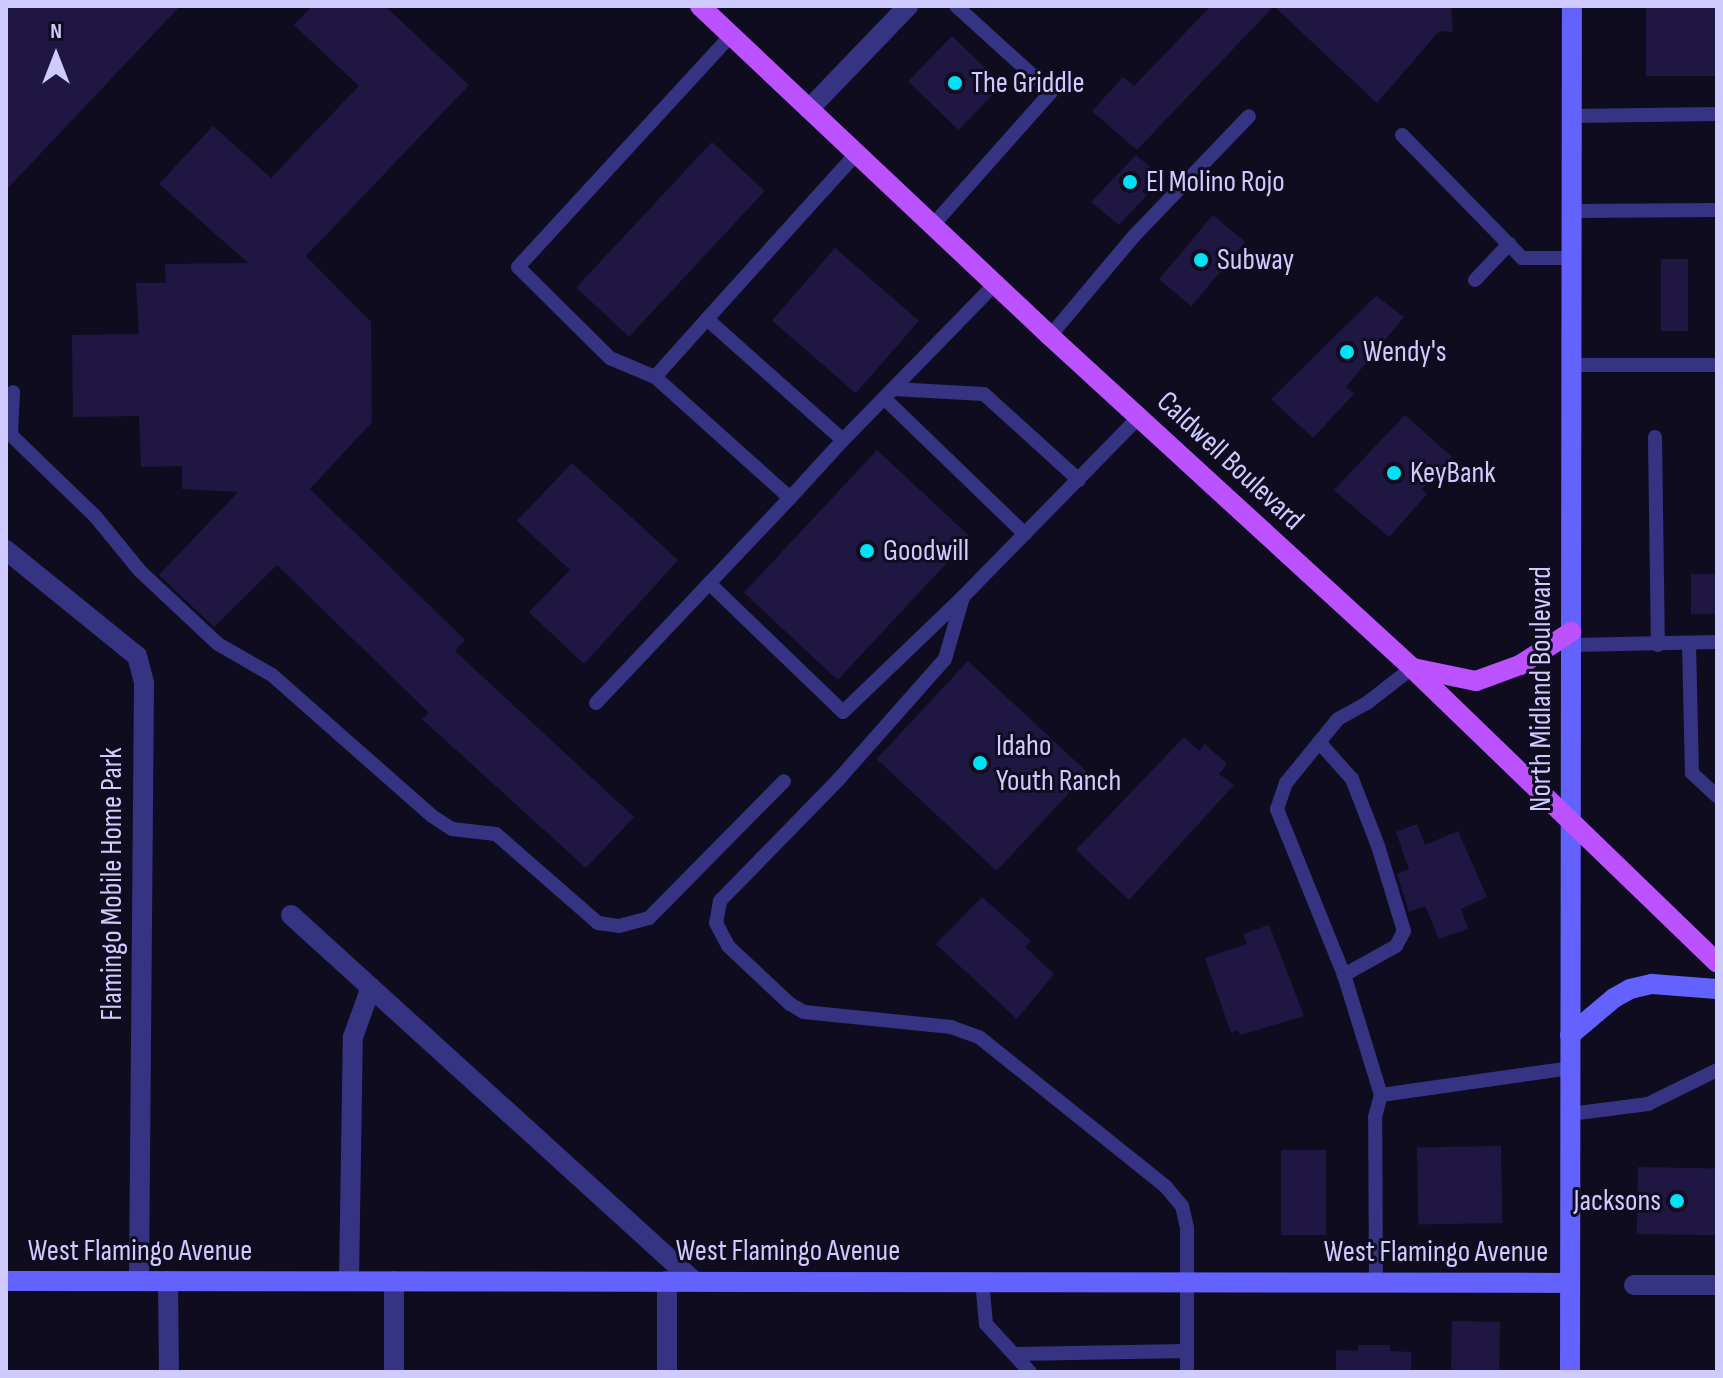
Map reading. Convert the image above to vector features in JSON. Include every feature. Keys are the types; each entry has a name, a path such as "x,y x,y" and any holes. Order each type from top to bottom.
{"main road":[{"name":"Caldwell Boulevard","path":"701,7 1050,336 1412,668 1717,963"},
{"path":"1412,668 1476,681 1520,665 1571,638"}],"street":[{"path":"809,109 908,6"},
{"name":"North Midland Boulevard","path":"1570,1372 1572,6"},
{"name":"Flamingo Mobile Home Park","path":"6,550 137,656 144,683 139,1281"},
{"path":"291,915 694,1281"},
{"path":"1570,1035 1614,998 1630,989 1652,984 1717,989"},
{"path":"349,1281 353,1037 371,987"},
{"name":"West Flamingo Avenue","path":"6,1281 1570,1283"},
{"path":"168,1281 169,1372"},
{"path":"394,1281 394,1372"},
{"path":"667,1281 667,1372"},
{"path":"1634,1285 1717,1285"}],"lane":[{"path":"933,225 1051,92 956,6"},
{"path":"731,35 518,267 610,358 655,377 790,498"},
{"path":"1572,116 1717,114"},
{"path":"1050,336 1134,236 1249,116"},
{"path":"1402,135 1522,258 1573,258"},
{"path":"655,377 856,154"},
{"path":"1572,211 1717,210"},
{"path":"1475,280 1509,244"},
{"path":"596,703 843,440 995,284"},
{"path":"707,319 843,440"},
{"path":"1572,365 1717,365"},
{"path":"13,392 11,435 95,516 140,571 218,644 272,675 432,816 452,829 496,834 598,923 619,926 649,918 784,781"},
{"path":"889,394 984,394 1079,480"},
{"path":"889,394 1025,534"},
{"path":"709,583 843,712 963,597 1139,417"},
{"path":"1655,437 1658,645"},
{"path":"963,597 945,659 839,779 720,901 716,923 728,946 790,1004 804,1012 951,1027 979,1037 1166,1187 1182,1206 1187,1228 1187,1372"},
{"path":"1571,638 1658,645 1717,642"},
{"path":"1689,643 1692,773 1717,796"},
{"path":"1376,1281 1375,1117 1381,1095 1344,975 1277,809 1286,783 1338,719 1367,703 1412,668"},
{"path":"1319,742 1352,779 1378,846 1404,931 1396,946 1344,975"},
{"path":"1381,1095 1570,1068"},
{"path":"1570,1114 1648,1104 1717,1070"},
{"path":"982,1281 986,1324 1030,1372"},
{"path":"1014,1354 1187,1351"}],"building":[{"path":"6,6 180,6 6,190"},
{"path":"312,6 385,6 469,85 306,256 371,322 372,422 310,489 465,640 455,651 634,817 586,868 422,719 429,713 277,565 214,627 159,575 238,492 182,489 182,466 141,467 139,416 73,417 72,335 139,334 136,283 166,283 165,264 248,263 159,184 213,126 271,178 359,86 294,25"},
{"path":"1211,6 1274,6 1137,150 1092,111 1123,77 1134,86"},
{"path":"1274,6 1451,6 1453,32 1439,31 1377,103"},
{"path":"1646,6 1717,6 1717,76 1646,76"},
{"name":"The Griddle","path":"952,36 1002,85 959,130 908,81"},
{"path":"712,142 765,191 629,337 576,288"},
{"name":"El Molino Rojo","path":"1136,155 1157,173 1142,191 1147,195 1119,225 1091,202"},
{"name":"Subway","path":"1213,215 1245,242 1191,306 1159,279"},
{"path":"835,248 919,321 856,393 772,320"},
{"path":"1661,259 1688,259 1688,331 1661,331"},
{"name":"Wendy's","path":"1376,296 1404,317 1346,387 1354,394 1313,438 1271,399"},
{"name":"KeyBank","path":"1405,415 1452,457 1422,489 1427,494 1389,537 1334,490"},
{"path":"877,450 971,537 838,680 744,593"},
{"path":"572,463 678,560 584,664 529,612 570,570 517,521"},
{"path":"1691,574 1717,574 1717,614 1691,614"},
{"path":"968,661 1088,773 997,871 877,759"},
{"path":"1184,737 1199,751 1205,744 1227,764 1219,774 1234,785 1129,900 1076,850"},
{"path":"1417,824 1425,845 1458,831 1487,897 1461,909 1468,929 1439,939 1425,906 1409,912 1397,874 1409,869 1396,832"},
{"path":"982,897 1031,941 1025,947 1054,974 1017,1019 936,944"},
{"path":"1269,925 1304,1016 1240,1035 1238,1030 1231,1033 1205,958 1247,944 1243,934"},
{"path":"1501,1146 1502,1223 1418,1224 1417,1147"},
{"path":"1281,1150 1326,1150 1326,1235 1281,1235"},
{"name":"Jacksons","path":"1638,1167 1717,1168 1716,1235 1637,1234"},
{"path":"1452,1321 1500,1322 1499,1372 1451,1372"},
{"path":"1359,1345 1390,1345 1390,1351 1411,1352 1411,1372 1336,1372 1336,1350 1357,1351"}],"place":[{"name":"The Griddle","path":"955,83"},
{"name":"El Molino Rojo","path":"1130,182"},
{"name":"Subway","path":"1201,260"},
{"name":"Wendy's","path":"1347,352"},
{"name":"KeyBank","path":"1394,473"},
{"name":"Goodwill","path":"867,551"},
{"name":"Idaho Youth Ranch","path":"980,763"},
{"name":"Jacksons","path":"1677,1201"}]}
